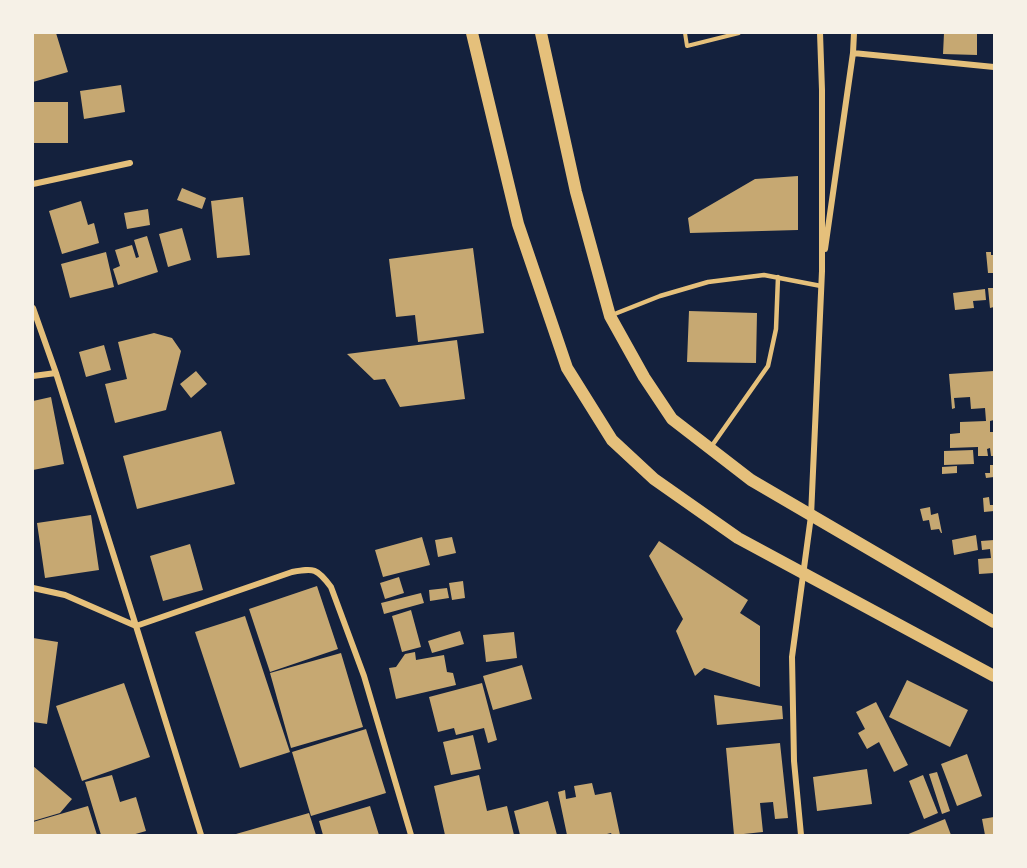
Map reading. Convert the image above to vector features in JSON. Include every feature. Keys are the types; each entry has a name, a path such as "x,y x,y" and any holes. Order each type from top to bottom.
{"main road":[{"path":"472,33 518,224 567,368 612,440 654,479 738,538 994,676"},
{"path":"541,33 576,192 610,316 644,377 672,419 751,480 994,622"}],"street":[{"path":"801,835 794,761 792,657 811,516 822,271 820,33"},
{"path":"822,271 854,33"},
{"path":"853,53 994,67"},
{"path":"33,184 130,163"},
{"path":"33,308 56,373 201,835"},
{"path":"33,376 56,373"},
{"path":"33,588 65,595 135,626 292,572 309,569 322,574 331,586 364,676 411,835"}],"lane":[{"path":"610,316 660,296 708,282 764,274 821,286"},
{"path":"710,449 768,366 776,329 778,277"}],"path":[{"path":"685,33 687,46 739,33"}],"building":[{"path":"33,33 56,33 68,72 33,82"},
{"path":"944,33 977,33 977,55 943,54"},
{"path":"121,85 125,112 84,119 80,91"},
{"path":"33,102 68,102 68,143 33,143"},
{"path":"798,176 798,230 690,233 688,218 755,179"},
{"path":"182,188 206,198 202,209 177,200"},
{"path":"243,197 250,255 217,258 211,201"},
{"path":"81,201 88,225 94,223 99,243 62,254 49,211"},
{"path":"148,209 150,225 127,229 124,213"},
{"path":"182,228 191,260 168,267 159,234"},
{"path":"147,236 158,272 118,285 113,269 120,266 115,250 132,245 136,258 139,257 134,240"},
{"path":"473,248 484,333 418,342 415,315 396,317 389,259"},
{"path":"106,252 114,287 70,298 61,264"},
{"path":"986,252 994,255 994,273 988,273"},
{"path":"988,288 994,288 994,307 990,308"},
{"path":"985,289 986,300 973,301 974,308 955,310 953,293"},
{"path":"689,311 757,313 756,363 687,362"},
{"path":"154,333 172,338 181,351 166,410 115,423 105,384 127,379 118,342"},
{"path":"457,340 465,399 400,407 385,379 374,380 347,354"},
{"path":"104,345 111,370 86,377 79,352"},
{"path":"196,371 207,384 191,398 180,384"},
{"path":"994,371 994,420 990,421 990,432 994,432 994,456 991,456 990,448 987,449 988,456 978,456 978,447 950,448 950,434 960,433 960,422 986,421 985,408 971,409 970,397 954,398 955,408 952,409 949,374"},
{"path":"51,397 64,464 33,470 33,401"},
{"path":"221,431 235,484 137,509 123,456"},
{"path":"973,450 974,464 944,465 944,451"},
{"path":"990,465 994,465 994,477 986,478 985,473 990,473"},
{"path":"957,466 957,473 942,474 942,467"},
{"path":"989,497 990,505 994,505 994,511 984,512 983,498"},
{"path":"930,507 931,515 938,513 942,533 939,529 931,530 929,520 923,521 920,509"},
{"path":"91,515 99,570 45,578 37,523"},
{"path":"976,535 978,550 954,555 952,540"},
{"path":"422,537 430,565 383,577 375,550"},
{"path":"452,537 456,553 438,557 435,540"},
{"path":"994,540 994,573 979,574 978,559 991,558 990,549 982,550 981,541"},
{"path":"659,541 748,600 740,613 760,626 760,687 704,668 695,676 676,631 683,619 649,556"},
{"path":"190,544 203,590 163,601 150,556"},
{"path":"399,577 404,593 385,599 380,583"},
{"path":"463,581 465,598 452,600 449,583"},
{"path":"317,586 338,649 270,672 249,609"},
{"path":"447,588 449,598 430,601 429,590"},
{"path":"421,593 424,603 384,614 381,603"},
{"path":"411,610 421,647 402,652 392,616"},
{"path":"245,616 290,752 240,768 195,632"},
{"path":"460,631 464,644 432,653 428,641"},
{"path":"514,632 517,658 486,662 483,635"},
{"path":"33,638 58,642 47,724 33,722"},
{"path":"415,652 416,660 444,655 447,672 453,673 456,685 396,699 389,668 396,667 405,654"},
{"path":"341,653 363,727 291,748 270,673"},
{"path":"522,665 532,699 493,710 483,676"},
{"path":"907,680 968,710 950,747 889,717"},
{"path":"124,683 150,757 82,781 56,706"},
{"path":"482,683 497,740 488,743 484,728 456,735 454,728 438,732 429,697"},
{"path":"714,695 782,706 783,719 717,725"},
{"path":"876,702 908,765 894,772 879,742 867,749 858,733 865,729 856,712"},
{"path":"366,729 386,793 311,816 292,752"},
{"path":"473,735 481,769 451,775 443,742"},
{"path":"780,743 788,818 775,819 773,802 760,803 763,832 734,835 726,748"},
{"path":"967,754 982,796 957,806 941,764"},
{"path":"33,766 72,799 60,813 33,821"},
{"path":"867,769 872,804 817,811 813,777"},
{"path":"937,772 950,811 942,814 929,774"},
{"path":"112,775 120,802 136,797 146,831 132,835 101,835 85,782"},
{"path":"479,775 487,811 507,806 514,835 445,835 434,786"},
{"path":"923,775 938,813 924,819 909,781"},
{"path":"592,783 595,795 611,792 620,835 611,833 567,835 558,792 565,790 566,799 576,797 574,786"},
{"path":"548,801 557,835 520,835 514,811"},
{"path":"88,806 97,835 33,835 33,822"},
{"path":"370,806 379,835 323,835 319,821"},
{"path":"309,813 316,835 236,835 236,834"},
{"path":"994,817 994,835 985,835 982,819"},
{"path":"945,819 951,835 906,835"}]}
